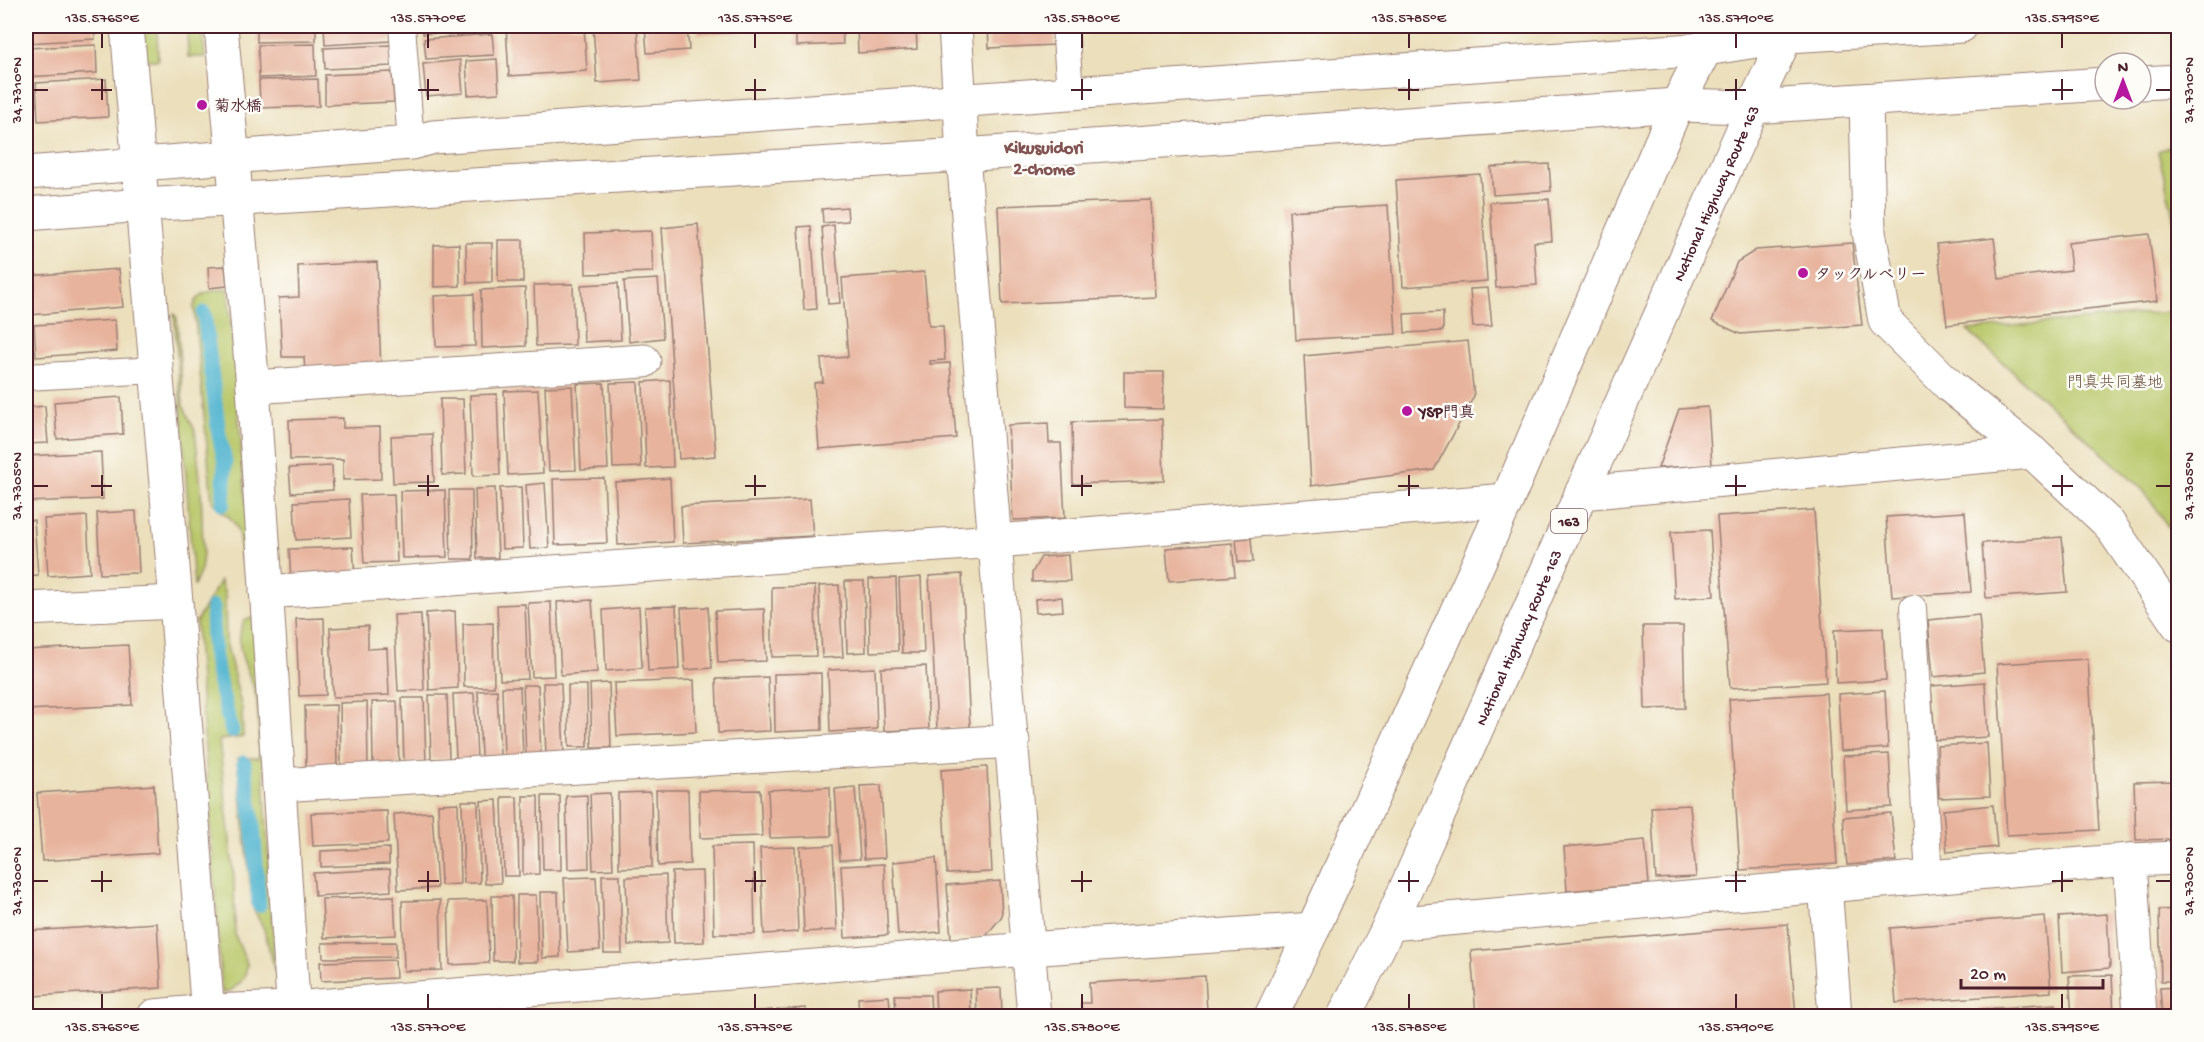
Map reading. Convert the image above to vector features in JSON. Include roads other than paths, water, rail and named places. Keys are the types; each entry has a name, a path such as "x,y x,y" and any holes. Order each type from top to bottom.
{"main road":[{"path":"128,26 208,1014"},
{"path":"221,26 253,387 294,1012"},
{"path":"955,26 963,155 1034,1017"},
{"path":"26,173 411,143 433,137 1070,91 1789,31 1961,26"},
{"name":"National Highway Route 163","path":"1344,1017 1390,924 1752,107 1789,31"},
{"path":"1271,1017 1507,500 1677,105 1712,37"},
{"path":"2153,82 2178,82"},
{"path":"26,214 963,155 1677,105 1752,107 2093,85"},
{"path":"1866,100 1869,232 1885,321 1951,387 2032,452 2109,524 2178,625"},
{"path":"253,387 644,361"},
{"path":"1581,493 2032,452"},
{"path":"266,592 996,541 1507,500"},
{"path":"26,609 176,602"},
{"path":"279,785 1013,741"},
{"path":"1390,924 1825,885 2178,858"},
{"path":"2130,860 2140,1017"},
{"path":"1825,885 1835,1017"},
{"path":"154,1017 294,1012 1028,949 1313,929"}],"lane":[{"path":"402,26 411,143"},
{"path":"1065,26 1070,91"},
{"path":"26,377 157,370"},
{"path":"1913,608 1929,877"}],"waterway":[{"path":"204,313 219,435 225,462 223,504"},
{"path":"213,607 213,639 217,670 232,731"},
{"path":"244,763 253,823 259,905"}],"place":[{"name":"菊水橋","path":"202,105"},
{"name":"タックルベリー","path":"1803,273"},
{"name":"YSP門真","path":"1407,411"}],"district":[{"name":"Kikusuidori 2-chome","path":"1044,157"}],"park label":[{"name":"門真共同墓地","path":"2115,381"}]}
